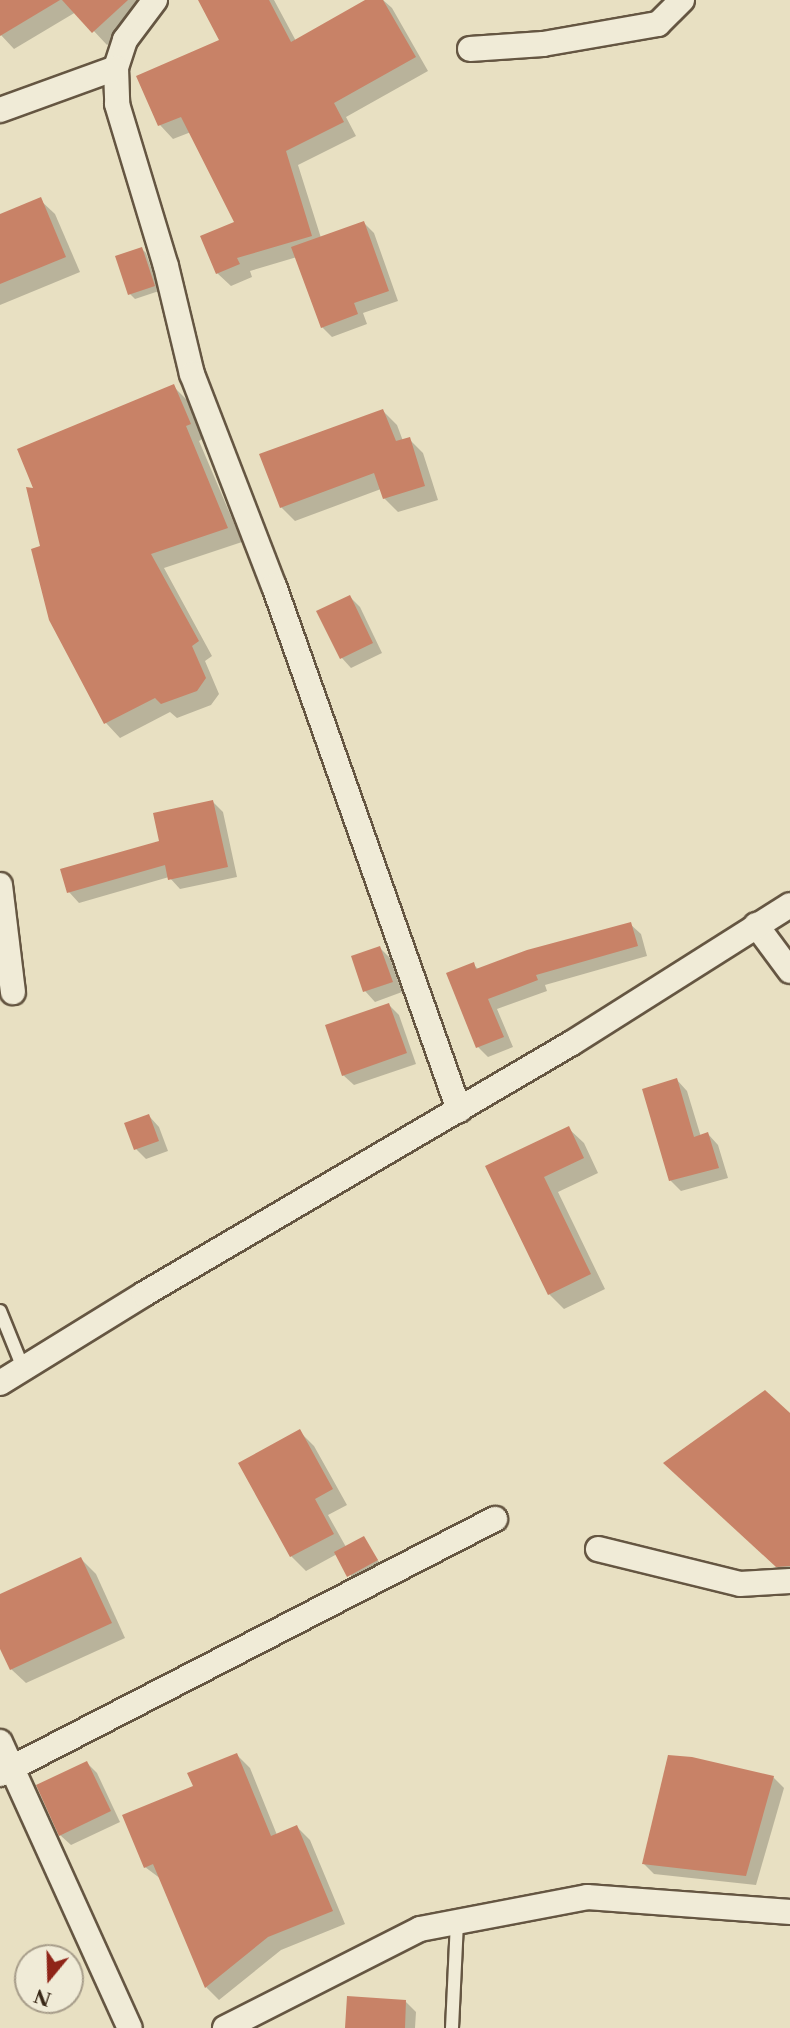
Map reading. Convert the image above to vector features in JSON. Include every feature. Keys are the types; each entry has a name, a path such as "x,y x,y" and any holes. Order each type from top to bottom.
{"street":[{"path":"155,0 125,40 116,68 117,104 166,266 192,374 279,599 459,1110"},
{"path":"470,48 543,44 658,24 682,0"},
{"path":"0,110 116,68"},
{"path":"0,885 13,992"},
{"path":"0,1383 572,1043 790,905"},
{"path":"755,925 790,971"},
{"path":"5,1771 495,1519"},
{"path":"598,1549 740,1584 790,1581"},
{"path":"0,1742 5,1771 130,2028"},
{"path":"225,2028 420,1928 587,1897 790,1912"}],"lane":[{"path":"0,1311 23,1368"},
{"path":"452,2028 457,1921"}],"building":[{"path":"0,0 60,0 0,36"},
{"path":"62,0 128,0 92,33"},
{"path":"198,0 269,0 291,42 365,0 383,0 416,57 334,103 344,122 286,151 312,236 237,258 240,264 216,274 200,236 234,222 181,117 158,126 136,76 219,40"},
{"path":"41,197 66,257 0,284 0,214"},
{"path":"364,221 389,291 354,303 358,314 321,328 291,247"},
{"path":"142,247 155,286 128,295 115,256"},
{"path":"174,384 191,424 186,426 228,528 151,554 199,641 192,646 206,678 197,691 161,704 155,698 104,724 49,620 31,549 40,546 26,487 33,488 17,449"},
{"path":"383,409 396,441 410,437 425,486 383,499 374,473 280,508 259,454"},
{"path":"350,595 373,643 340,659 316,611"},
{"path":"213,800 228,867 168,880 165,865 67,893 60,869 159,841 153,813"},
{"path":"631,922 638,946 536,975 538,980 488,999 504,1037 476,1048 446,973 474,962 476,969 527,950"},
{"path":"380,946 393,982 363,992 351,956"},
{"path":"389,1003 407,1053 342,1076 325,1025"},
{"path":"677,1078 694,1137 708,1132 719,1168 669,1181 642,1089"},
{"path":"149,1114 159,1141 134,1150 124,1123"},
{"path":"569,1126 584,1158 544,1177 591,1274 548,1295 485,1166"},
{"path":"765,1390 790,1413 790,1566 776,1567 663,1463"},
{"path":"300,1429 333,1489 315,1499 334,1534 290,1557 238,1463"},
{"path":"364,1536 378,1560 347,1577 334,1552"},
{"path":"81,1557 112,1623 10,1670 0,1649 0,1594"},
{"path":"237,1753 271,1836 297,1825 333,1911 268,1937 205,1988 153,1864 144,1868 122,1815 193,1786 187,1773"},
{"path":"668,1755 692,1757 774,1776 746,1876 642,1864"},
{"path":"87,1761 111,1811 59,1836 36,1785"},
{"path":"347,1996 406,2000 405,2028 345,2028"}]}
